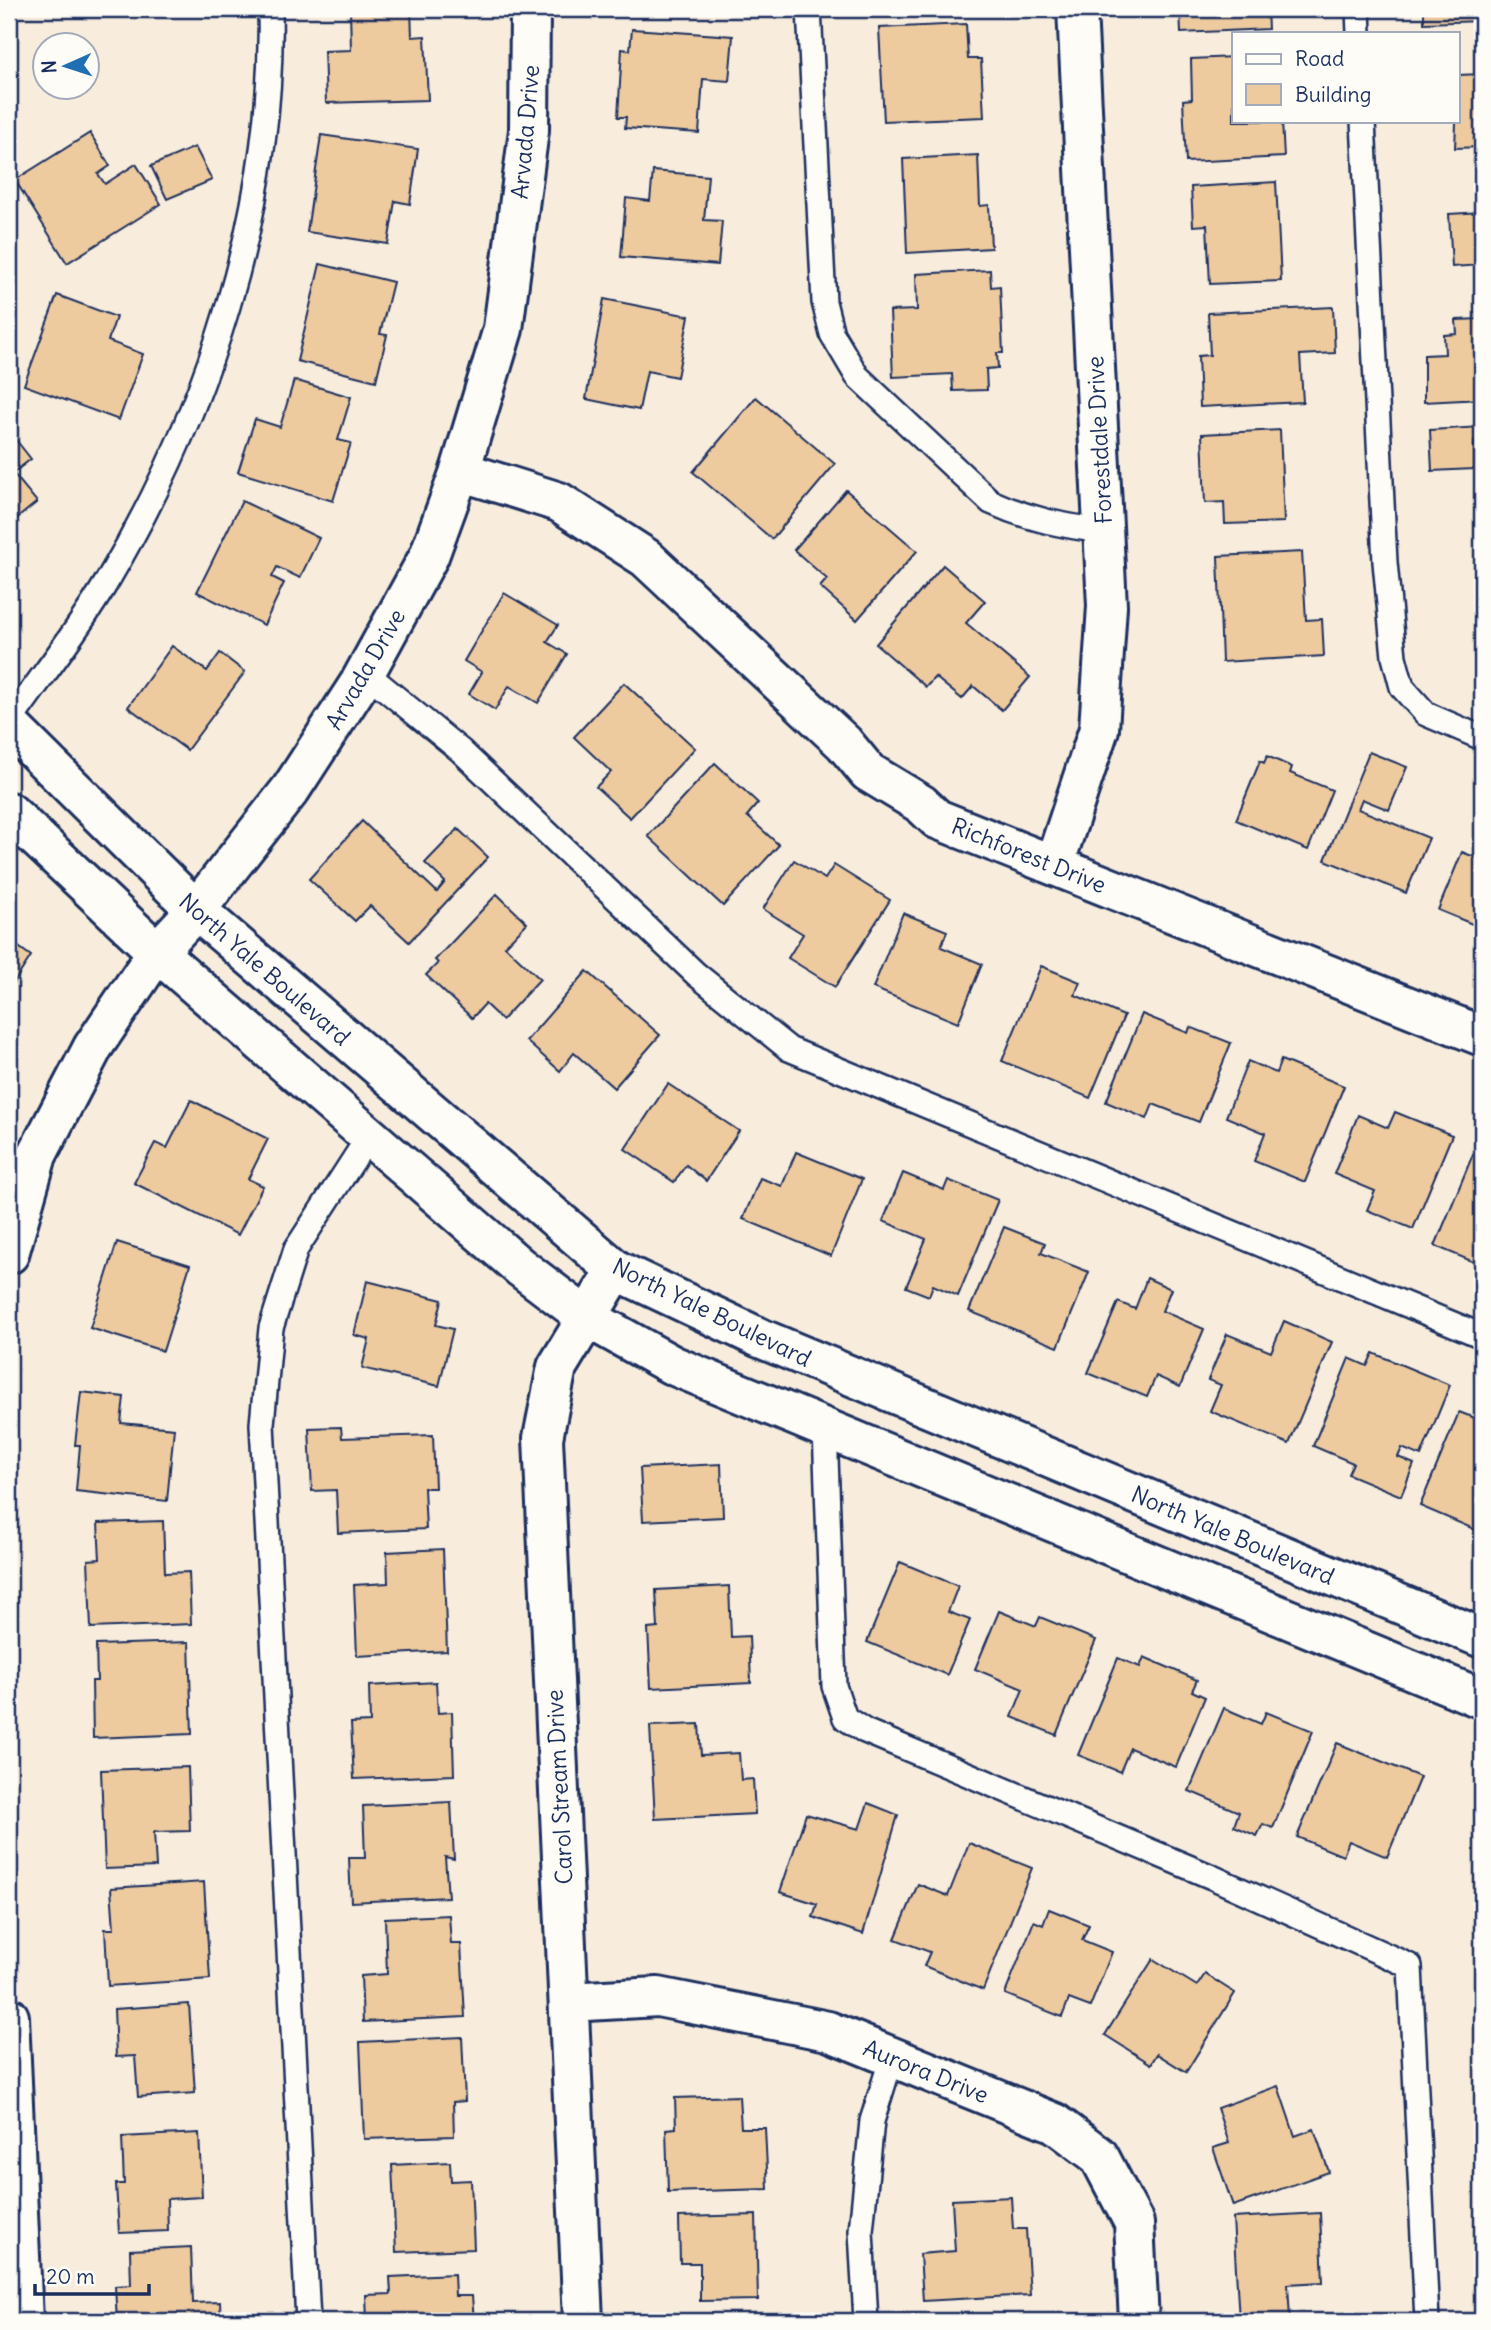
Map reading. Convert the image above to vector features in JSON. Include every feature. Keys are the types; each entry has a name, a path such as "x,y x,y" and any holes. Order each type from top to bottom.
{"street":[{"name":"Arvada Drive","path":"9,1254 37,1155 93,1047 157,953 196,911 291,789 366,673 429,556 460,471 503,329 529,130 530,9"},
{"name":"Forestdale Drive","path":"1054,865 1099,729 1107,606 1077,9"},
{"name":"Richforest Drive","path":"460,471 559,502 646,558 844,743 868,772 921,804 937,819 1482,1035"},
{"name":"North Yale Boulevard","path":"9,724 196,911 616,1270 760,1338 1482,1638"},
{"path":"9,812 157,953 520,1267 586,1317 672,1365 1482,1699"},
{"name":"Carol Stream Drive","path":"583,2321 543,1438 557,1367 616,1270"},
{"name":"Aurora Drive","path":"569,2002 658,1997 828,2031 1055,2123 1099,2156 1135,2223 1139,2321"},
{"path":"9,2017 23,2321"}],"lane":[{"path":"9,724 105,584 176,447 244,248 261,146 271,52 270,9"},
{"path":"809,9 824,302 832,334 857,376 991,502 1018,514 1055,525 1103,531"},
{"path":"1358,9 1359,32"},
{"path":"1363,122 1385,562 1394,657 1402,687 1426,713 1482,738"},
{"path":"366,673 461,751 696,974 789,1049 1482,1336"},
{"path":"308,2321 262,1424 271,1328 296,1248 369,1136"},
{"path":"825,1428 834,1686 845,1718 865,1731 1212,1877 1410,1966 1427,2321"},
{"path":"866,2321 861,2231 872,2121 892,2057"}],"building":[{"path":"350,9 411,9 412,37 425,36 428,100 326,103 324,51 351,50"},
{"path":"1180,9 1267,9 1268,29 1181,33"},
{"path":"1424,9 1482,9 1482,21 1424,23"},
{"path":"966,24 968,59 981,59 984,117 884,121 879,28"},
{"path":"632,29 733,36 729,81 703,79 699,133 625,128 626,117 618,117 622,49 630,50"},
{"path":"1232,57 1232,122 1282,122 1284,157 1186,162 1183,100 1192,99 1191,59"},
{"path":"1482,74 1482,147 1455,148 1456,122 1460,122 1460,75"},
{"path":"90,133 110,166 98,174 105,184 136,164 161,204 67,263 15,180"},
{"path":"321,135 418,149 410,204 395,201 388,244 307,232"},
{"path":"195,147 212,180 167,199 151,166"},
{"path":"978,155 980,206 989,205 991,248 907,253 903,159"},
{"path":"653,171 708,176 704,220 722,221 718,265 621,257 626,198 650,201"},
{"path":"1276,182 1281,281 1210,284 1207,225 1193,226 1191,187"},
{"path":"1482,212 1482,265 1452,267 1449,214"},
{"path":"320,264 393,282 380,334 387,335 376,381 297,361"},
{"path":"990,270 991,287 1000,286 1003,353 997,353 998,368 986,369 987,390 953,391 952,374 893,377 890,311 917,310 916,274"},
{"path":"57,295 116,317 108,341 143,354 119,420 24,385"},
{"path":"604,299 689,316 677,377 647,371 639,410 586,399"},
{"path":"1333,307 1335,353 1300,355 1303,402 1200,407 1198,356 1210,355 1208,313"},
{"path":"1482,319 1482,399 1424,402 1424,355 1445,354 1444,335 1457,334 1456,320"},
{"path":"294,380 351,397 338,440 351,443 333,501 238,472 255,419 280,427"},
{"path":"756,397 835,464 772,539 693,472"},
{"path":"1482,427 1482,441 1474,442 1474,469 1432,471 1430,430"},
{"path":"1280,430 1284,522 1225,524 1224,502 1205,503 1202,434"},
{"path":"9,431 31,459 13,473 37,502 9,525"},
{"path":"846,490 917,551 857,620 820,587 827,579 794,550"},
{"path":"242,501 319,538 300,578 277,567 272,577 284,583 264,625 197,592"},
{"path":"1302,552 1306,620 1322,619 1324,656 1222,662 1218,556"},
{"path":"943,565 985,601 966,623 1030,677 1002,710 973,686 962,699 935,677 926,687 876,644"},
{"path":"504,593 558,625 547,642 567,654 538,703 509,686 495,710 469,694 482,672 464,661"},
{"path":"172,646 207,671 220,653 245,672 187,750 128,707"},
{"path":"624,683 695,748 630,818 596,787 611,772 574,737"},
{"path":"1369,752 1407,767 1389,810 1362,799 1358,809 1429,838 1406,893 1325,860"},
{"path":"1267,756 1292,767 1290,773 1332,790 1308,850 1236,820 1260,761 1264,763"},
{"path":"715,763 758,803 747,816 779,845 723,906 648,836"},
{"path":"362,821 437,892 445,882 425,863 458,829 488,857 409,942 370,906 355,921 309,879"},
{"path":"1462,852 1482,860 1482,928 1438,910"},
{"path":"794,860 825,879 834,865 890,900 835,987 788,958 803,934 763,909"},
{"path":"497,894 527,923 505,946 540,979 502,1020 485,1004 472,1018 426,975 438,963 435,960"},
{"path":"903,913 947,931 941,947 982,964 958,1023 873,988"},
{"path":"9,940 31,956 9,990"},
{"path":"1041,966 1080,982 1075,995 1124,1016 1090,1098 1002,1061"},
{"path":"587,971 660,1035 614,1088 574,1053 560,1071 526,1041"},
{"path":"1142,1014 1188,1033 1190,1027 1231,1043 1199,1122 1153,1104 1147,1119 1106,1102"},
{"path":"1281,1060 1344,1086 1305,1182 1254,1161 1265,1133 1226,1117 1248,1061 1276,1073"},
{"path":"668,1084 739,1131 706,1181 686,1165 674,1182 625,1149"},
{"path":"191,1100 268,1139 248,1179 263,1186 238,1235 134,1183 155,1143 167,1148"},
{"path":"1395,1112 1452,1135 1413,1229 1367,1210 1375,1191 1334,1174 1358,1115 1388,1128"},
{"path":"796,1152 862,1179 831,1256 743,1219 760,1178 782,1186"},
{"path":"1473,1154 1482,1158 1482,1248 1476,1263 1435,1246"},
{"path":"903,1173 944,1190 948,1180 998,1200 958,1296 933,1285 929,1296 906,1287 926,1239 883,1221"},
{"path":"1004,1227 1045,1243 1041,1253 1089,1272 1058,1347 969,1311"},
{"path":"117,1242 190,1265 163,1351 90,1328"},
{"path":"1147,1278 1171,1289 1162,1311 1204,1329 1180,1387 1156,1376 1147,1397 1088,1373 1118,1302 1135,1309"},
{"path":"367,1281 442,1300 436,1325 453,1329 439,1386 362,1368 369,1339 354,1335"},
{"path":"1284,1321 1332,1342 1289,1444 1210,1411 1221,1385 1208,1380 1227,1334 1271,1352"},
{"path":"1373,1353 1450,1385 1421,1456 1402,1448 1398,1457 1414,1464 1401,1496 1348,1474 1353,1463 1313,1446 1349,1358 1367,1366"},
{"path":"81,1392 124,1397 121,1423 174,1428 167,1501 76,1491 80,1445 75,1445"},
{"path":"1459,1412 1482,1421 1482,1516 1476,1530 1420,1506"},
{"path":"341,1427 342,1438 433,1435 435,1488 424,1488 426,1529 338,1533 336,1490 312,1491 309,1428"},
{"path":"721,1464 723,1517 643,1521 640,1468"},
{"path":"163,1521 165,1573 189,1572 191,1624 91,1628 88,1560 100,1559 98,1523"},
{"path":"443,1549 447,1651 357,1656 354,1585 388,1583 387,1552"},
{"path":"900,1562 958,1586 948,1612 970,1620 947,1675 867,1642"},
{"path":"729,1586 731,1637 749,1636 751,1683 651,1688 648,1629 658,1628 656,1590"},
{"path":"999,1611 1036,1626 1040,1617 1096,1640 1056,1735 1012,1717 1023,1689 975,1669"},
{"path":"189,1642 192,1734 93,1738 92,1681 97,1681 96,1645"},
{"path":"1144,1657 1197,1680 1192,1691 1205,1697 1176,1767 1130,1748 1120,1772 1078,1755 1118,1658 1140,1667"},
{"path":"436,1682 438,1713 452,1712 454,1775 354,1779 351,1723 370,1722 369,1686"},
{"path":"1224,1708 1261,1724 1266,1712 1313,1731 1273,1828 1263,1824 1257,1836 1234,1826 1239,1812 1189,1791"},
{"path":"699,1724 701,1755 739,1753 741,1780 753,1779 755,1814 655,1819 650,1726"},
{"path":"1337,1743 1420,1777 1387,1857 1349,1841 1343,1856 1297,1837"},
{"path":"188,1767 190,1831 154,1832 156,1867 105,1869 101,1770"},
{"path":"451,1802 454,1859 445,1857 448,1897 351,1902 349,1858 365,1858 363,1806"},
{"path":"868,1803 898,1815 863,1934 813,1917 817,1904 780,1892 806,1814 859,1829"},
{"path":"969,1843 1032,1868 983,1990 924,1966 930,1952 895,1939 918,1884 948,1896"},
{"path":"204,1882 210,1979 108,1986 105,1929 114,1929 111,1888"},
{"path":"1049,1909 1089,1925 1082,1940 1112,1952 1090,2007 1069,1999 1062,2017 1005,1994 1034,1921 1043,1925"},
{"path":"449,1915 451,1944 461,1944 465,2017 363,2022 361,1976 387,1974 385,1918"},
{"path":"1153,1959 1197,1986 1205,1974 1235,1993 1186,2072 1157,2054 1151,2064 1105,2035"},
{"path":"189,2004 195,2093 138,2097 135,2056 116,2057 114,2009"},
{"path":"462,2037 465,2101 453,2102 454,2136 364,2139 360,2042"},
{"path":"1278,2086 1295,2136 1314,2129 1329,2172 1233,2206 1213,2148 1229,2143 1217,2108"},
{"path":"739,2096 741,2128 765,2128 768,2189 668,2192 666,2129 676,2128 675,2098"},
{"path":"199,2133 202,2197 167,2199 168,2231 119,2233 116,2184 124,2184 122,2137"},
{"path":"450,2162 451,2181 471,2180 474,2249 396,2252 392,2165"},
{"path":"1011,2197 1013,2229 1026,2229 1030,2295 923,2301 920,2254 955,2251 952,2200"},
{"path":"1320,2213 1323,2282 1288,2284 1290,2319 1239,2321 1233,2218"},
{"path":"756,2215 758,2300 700,2301 700,2263 680,2263 679,2217"},
{"path":"191,2247 193,2303 220,2302 221,2321 117,2321 115,2286 131,2285 130,2250"},
{"path":"454,2274 455,2296 472,2296 474,2321 367,2321 366,2295 391,2294 390,2277"}]}
